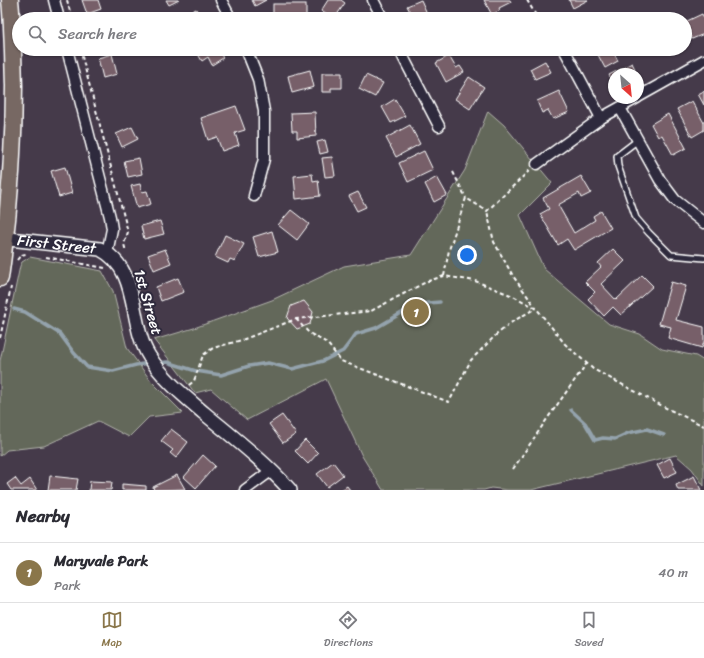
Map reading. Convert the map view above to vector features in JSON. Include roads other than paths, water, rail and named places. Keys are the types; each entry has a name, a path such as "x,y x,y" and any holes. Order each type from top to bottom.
{"main road":[{"name":"First Street","path":"10,0 12,19"},
{"name":"First Street","path":"3,238 14,133 13,56"},
{"path":"3,238 6,280"}],"street":[{"path":"54,0 57,12"},
{"path":"221,0 227,12"},
{"path":"372,0 379,12"},
{"path":"69,56 110,217 112,229 107,253"},
{"path":"249,56 258,79 264,111 264,159 254,196"},
{"path":"403,56 439,126"},
{"path":"568,56 601,118"},
{"path":"644,94 704,60"},
{"path":"537,164 601,118 627,104"},
{"path":"620,108 660,180 675,200 704,223"},
{"name":"First Street","path":"3,238 100,249 107,253"},
{"name":"1st Street","path":"107,253 121,267 129,285 142,339 148,355 157,369 176,389 272,470 290,490"},
{"path":"245,490 272,470"}],"lane":[{"path":"638,140 618,156 618,166 636,218 671,255 704,258"}],"waterway":[{"path":"157,363 167,362 196,371 221,375 249,366 268,363 292,369 323,361 343,351 356,334 376,328 417,304 440,302"},
{"path":"14,309 25,312 60,334 87,367 113,371 150,363"},
{"path":"571,410 585,423 595,440 603,438 615,439 628,433 647,429 664,435"}],"place":[{"name":"Maryvale Park","path":"416,312"}]}
